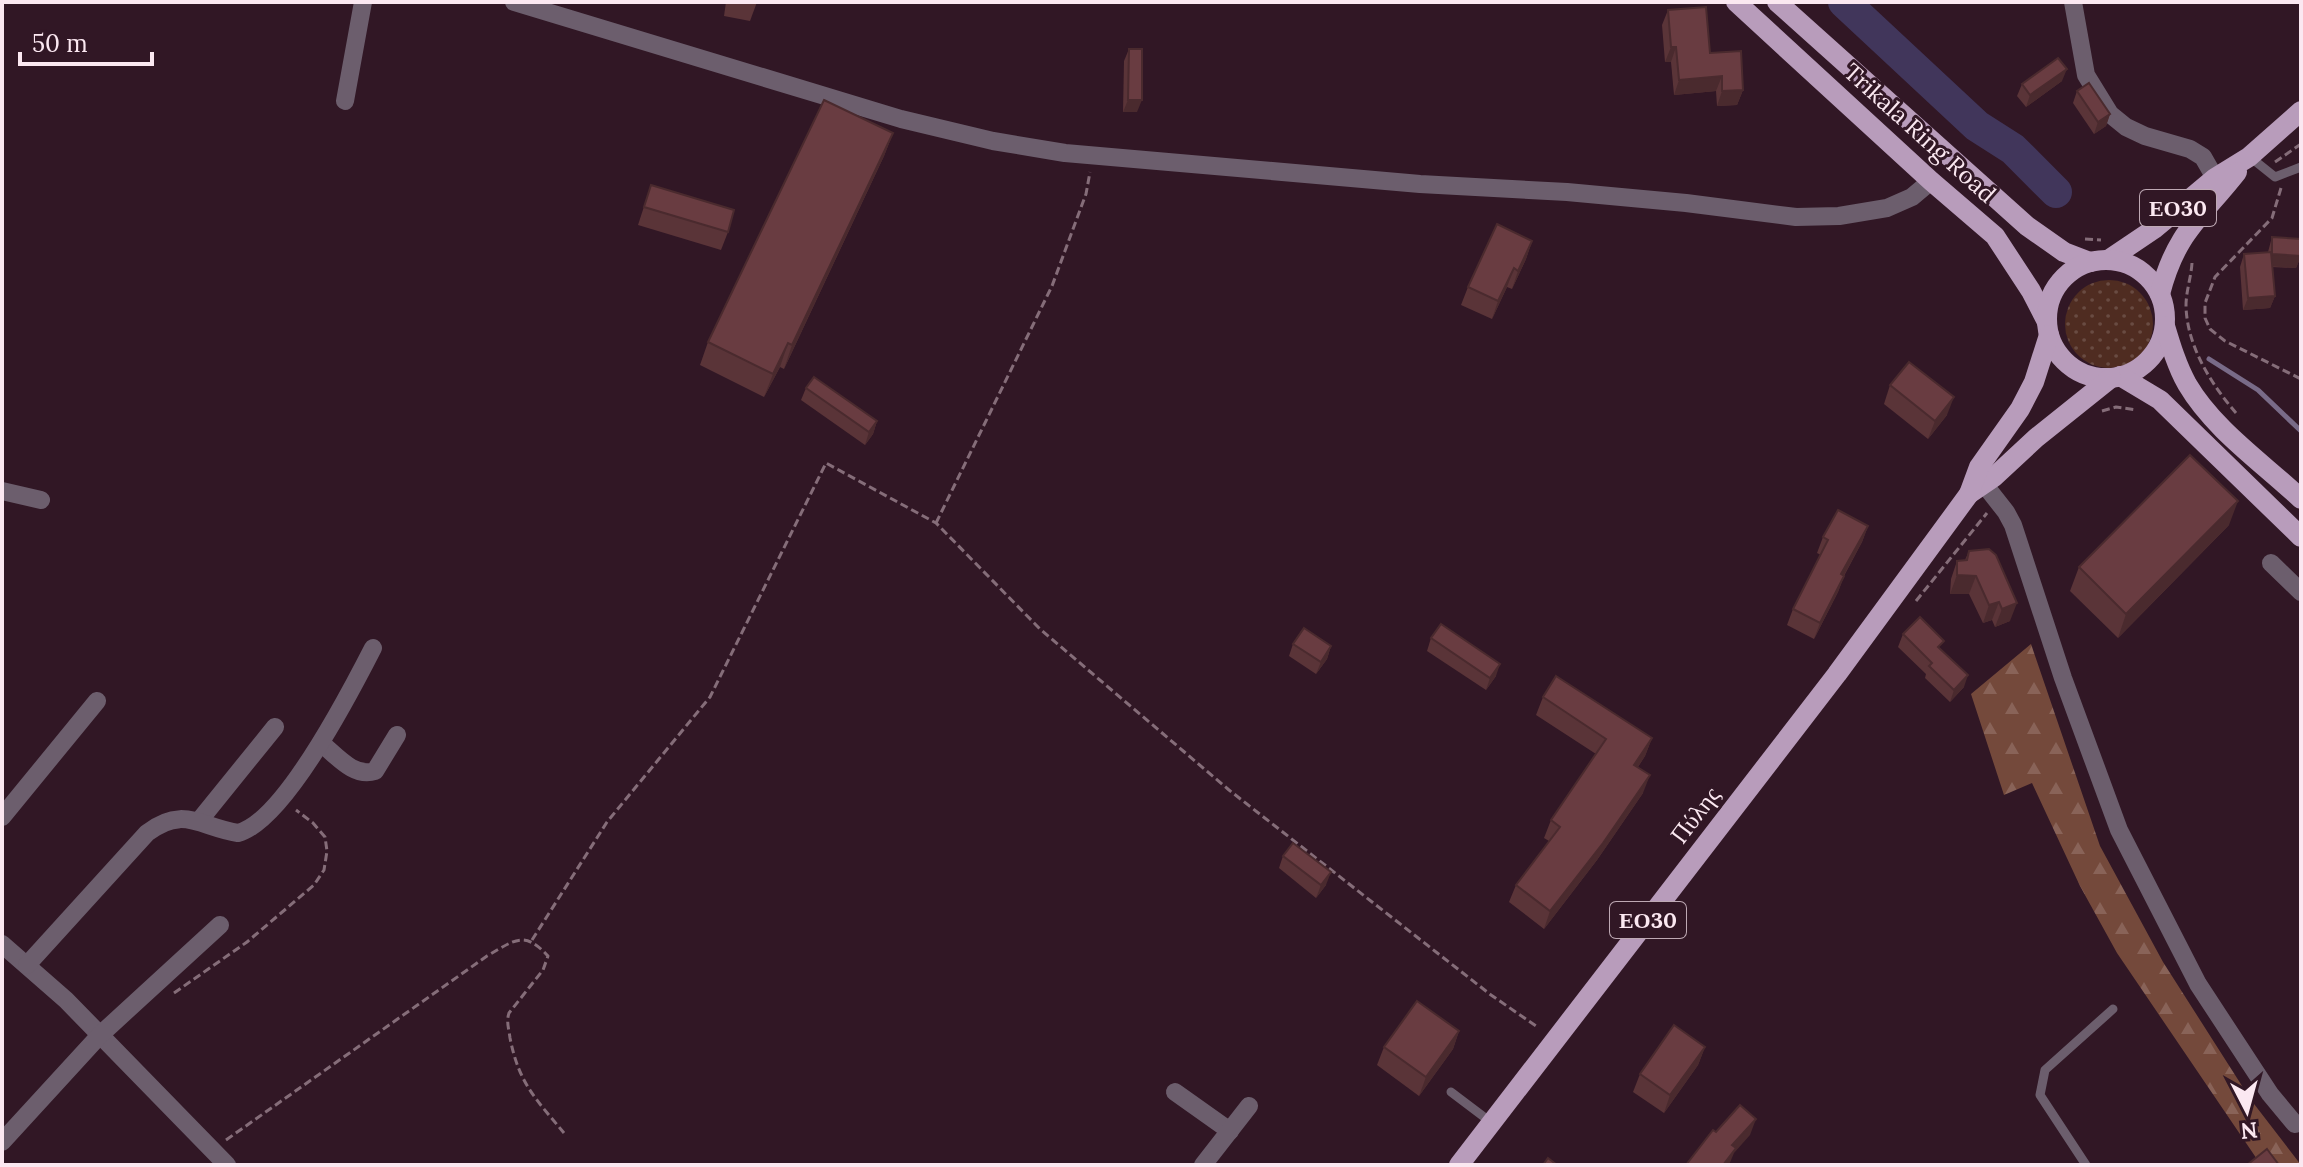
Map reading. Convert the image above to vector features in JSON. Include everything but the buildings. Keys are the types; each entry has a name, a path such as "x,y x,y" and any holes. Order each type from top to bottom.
{"main road":[{"name":"Trikala Ring Road","path":"1736,2 1995,236 2031,291 2048,328"},
{"name":"Trikala Ring Road","path":"1777,2 2027,226 2064,252 2100,254"},
{"name":"ΕΟ30","path":"1983,493 2036,438 2116,377 2136,369 2150,358 2160,343 2165,326 2160,294 2178,243 2205,206 2256,162 2301,111"},
{"name":"ΕΟ30","path":"1983,493 1979,467 2020,409 2034,382 2048,328 2049,302 2058,285 2072,271 2100,254 2154,229 2215,178 2256,162"},
{"path":"2100,254 2139,270 2151,280 2160,294"},
{"path":"2165,326 2180,370 2195,396 2231,435 2301,499"},
{"path":"2048,328 2058,353 2073,368 2091,376 2116,377 2160,400 2301,537"},
{"name":"Πύλης","path":"1459,1165 1837,674 1983,493"}],"street":[{"path":"345,101 363,2"},
{"path":"514,2 901,119 1034,149 1420,184 1567,192 1809,218 1887,208 1912,197 1931,181"},
{"path":"2073,2 2086,75 2110,114 2126,127 2145,136 2190,149 2203,157 2215,178"},
{"path":"2,491 41,500"},
{"path":"1983,493 2013,525 2063,678 2119,830 2198,984 2270,1094 2298,1126"},
{"path":"2271,563 2301,592"},
{"path":"27,965 147,833 171,819 187,818 225,831 247,831 280,798 321,743 373,648"},
{"path":"2,817 97,701"},
{"path":"199,821 275,727"},
{"path":"321,743 357,772 367,774 375,771 397,735"},
{"path":"2,1142 100,1035 220,925"},
{"path":"2,944 66,1000 227,1165"},
{"path":"1175,1092 1230,1131"},
{"path":"1203,1165 1249,1106"}],"lane":[{"path":"2256,162 2271,176 2282,176 2301,167"},
{"path":"2086,1165 2040,1095 2045,1070 2113,1009"},
{"path":"1451,1092 1492,1123"}],"path":[{"path":"2256,162 2301,144"},
{"path":"936,523 1052,286 1086,194 1093,156"},
{"path":"2282,176 2279,199 2272,218 2215,277 2205,303 2205,318 2210,329 2225,341 2301,379"},
{"path":"2078,237 2100,254"},
{"path":"2192,263 2186,307 2191,336 2210,377 2241,419"},
{"path":"2094,414 2125,407 2147,416"},
{"path":"532,940 607,822 710,697 826,463 936,523 1040,629 1229,790 1491,995 1536,1024 1555,1041"},
{"path":"1914,603 1983,493"},
{"path":"166,998 247,942 314,885 324,870 327,851 325,837 313,823 280,798"},
{"path":"214,1150 487,956 514,941 532,940 548,956 547,961 512,1006 507,1020 519,1073 528,1090 564,1133"}],"shaded area":[{"path":"2100,280 2118,280 2134,287 2146,299 2153,315 2153,333 2146,349 2134,361 2118,368 2100,368 2084,361 2072,349 2065,333 2065,315 2072,299 2084,287"}],"green space":[{"path":"2031,644 2100,846 2163,962 2251,1100 2301,1165 2261,1165 2117,953 2080,886 2032,783 2004,795 1971,694"}],"waterway":[{"path":"1844,2 1977,126 2013,149 2056,192"},
{"path":"2209,359 2258,390 2301,431"}]}
